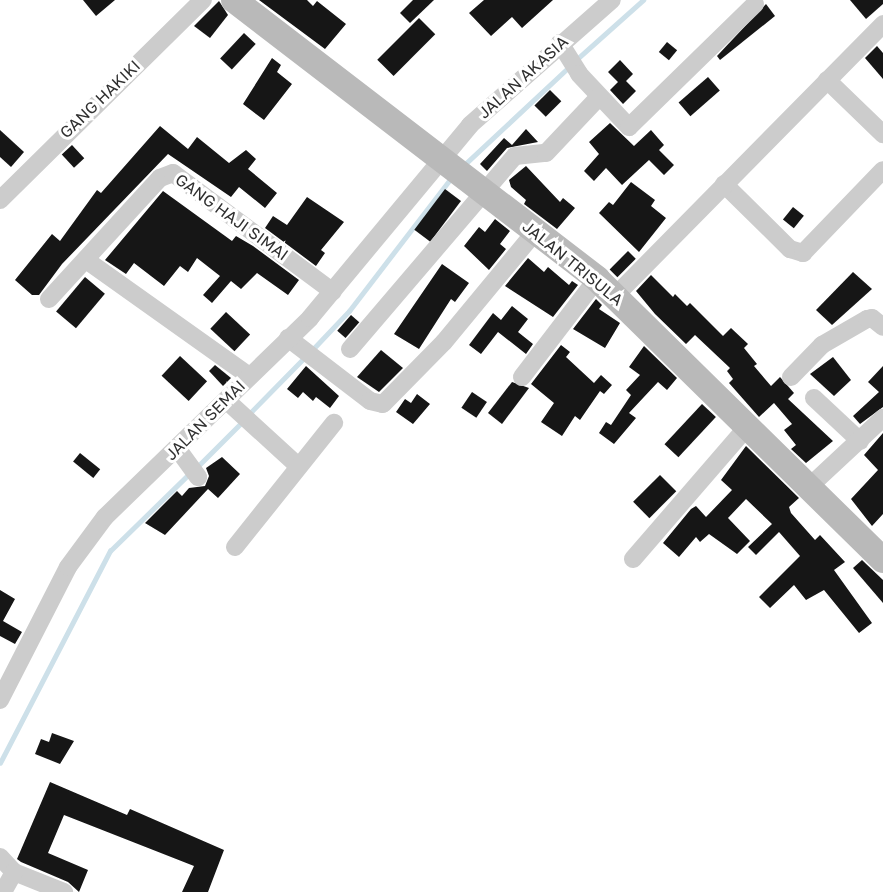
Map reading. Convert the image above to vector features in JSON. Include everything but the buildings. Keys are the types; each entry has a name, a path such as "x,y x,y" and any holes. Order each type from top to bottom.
{"street":[{"name":"GANG HAKIKI","path":"0,200 203,0"},
{"name":"JALAN TRISULA","path":"234,0 606,288 883,560"},
{"name":"JALAN AKASIA","path":"447,165 561,44 612,0"},
{"path":"561,44 575,67 599,97 629,127 755,4"},
{"path":"522,377 606,288 724,184 883,24"},
{"path":"827,80 883,134"},
{"path":"350,349 515,156 546,153 599,97"},
{"name":"JALAN SEMAI","path":"0,700 7,670 81,546 187,462 232,406 249,376 293,342 333,292 447,165"},
{"path":"724,184 790,249 803,253 883,170"},
{"name":"GANG HAJI SIMAI","path":"49,299 160,178 173,173 333,292"},
{"path":"293,342 370,401 383,404 444,342 535,232"},
{"path":"86,260 249,376"},
{"path":"790,377 822,345 879,318"},
{"path":"814,398 860,441"},
{"path":"232,406 298,466"},
{"path":"810,486 883,418"},
{"path":"235,547 334,423"},
{"path":"633,559 747,428"},
{"path":"0,857 14,872 64,892"},
{"path":"3,892 14,872"}],"waterway":[{"path":"576,60 643,0"},
{"path":"462,167 570,66"},
{"path":"312,350 349,311 452,177"},
{"path":"249,414 306,356"},
{"path":"197,467 244,420"},
{"path":"0,763 110,551 190,473"}]}
